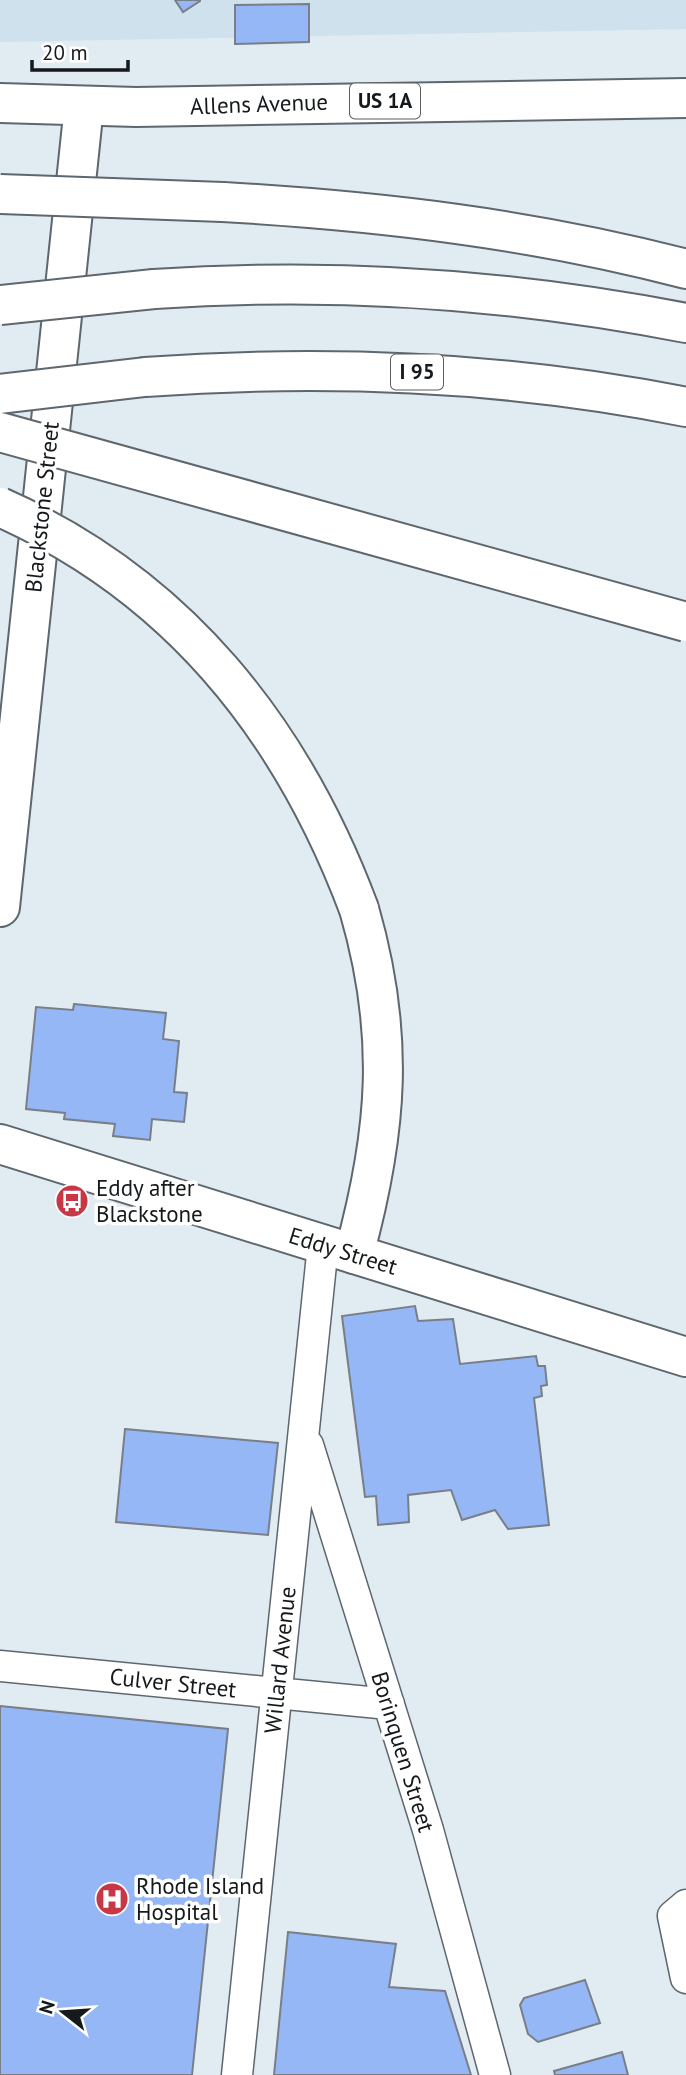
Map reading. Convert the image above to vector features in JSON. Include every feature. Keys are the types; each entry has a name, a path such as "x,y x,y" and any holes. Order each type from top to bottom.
{"main road":[{"name":"Allens Avenue","path":"0,103 84,106 686,98"},
{"name":"Blackstone Street","path":"0,907 84,106"},
{"path":"0,194 223,202 350,210 536,236 686,269"},
{"path":"0,305 154,289 292,285 418,289 559,302 686,323"},
{"name":"I 95","path":"0,394 145,377 293,370 402,371 531,382 686,407"},
{"path":"0,432 686,622"},
{"path":"0,507 49,532 119,577 184,631 246,699 300,777 322,818 359,909 378,990 385,1080 378,1150 339,1250"},
{"name":"Eddy Street","path":"0,1144 686,1357"}],"street":[{"name":"Willard Avenue","path":"237,2075 304,1431 339,1250"},
{"name":"Borinquen Street","path":"304,1431 428,1830 495,2075"},
{"name":"Culver Street","path":"0,1666 389,1704"},
{"path":"680,1910 686,1978"}],"shaded area":[{"path":"0,0 686,0 686,29 0,42"}],"building":[{"path":"175,0 200,0 200,1 183,12"},
{"path":"309,4 309,42 235,44 235,5"},
{"path":"74,1004 166,1013 163,1039 179,1041 174,1092 187,1093 184,1122 152,1119 150,1140 113,1136 115,1124 64,1119 65,1113 26,1109 36,1007 73,1010"},
{"path":"415,1306 418,1321 453,1319 460,1364 536,1356 538,1366 545,1366 547,1385 541,1386 542,1396 534,1398 549,1525 508,1529 495,1510 462,1520 451,1490 408,1495 409,1522 378,1525 376,1496 365,1497 342,1316"},
{"path":"125,1429 278,1443 268,1535 116,1522"},
{"name":"Rhode Island Hospital","path":"0,1706 228,1729 192,2075 0,2075"},
{"path":"288,1932 396,1944 389,1987 445,1991 471,2075 274,2075"},
{"path":"585,1980 600,2023 538,2042 528,2034 520,2005 524,1998"},
{"path":"622,2052 628,2075 555,2075 554,2071"}],"place":[{"name":"Eddy after Blackstone","path":"72,1201"},
{"name":"Rhode Island Hospital","path":"112,1899"}]}
